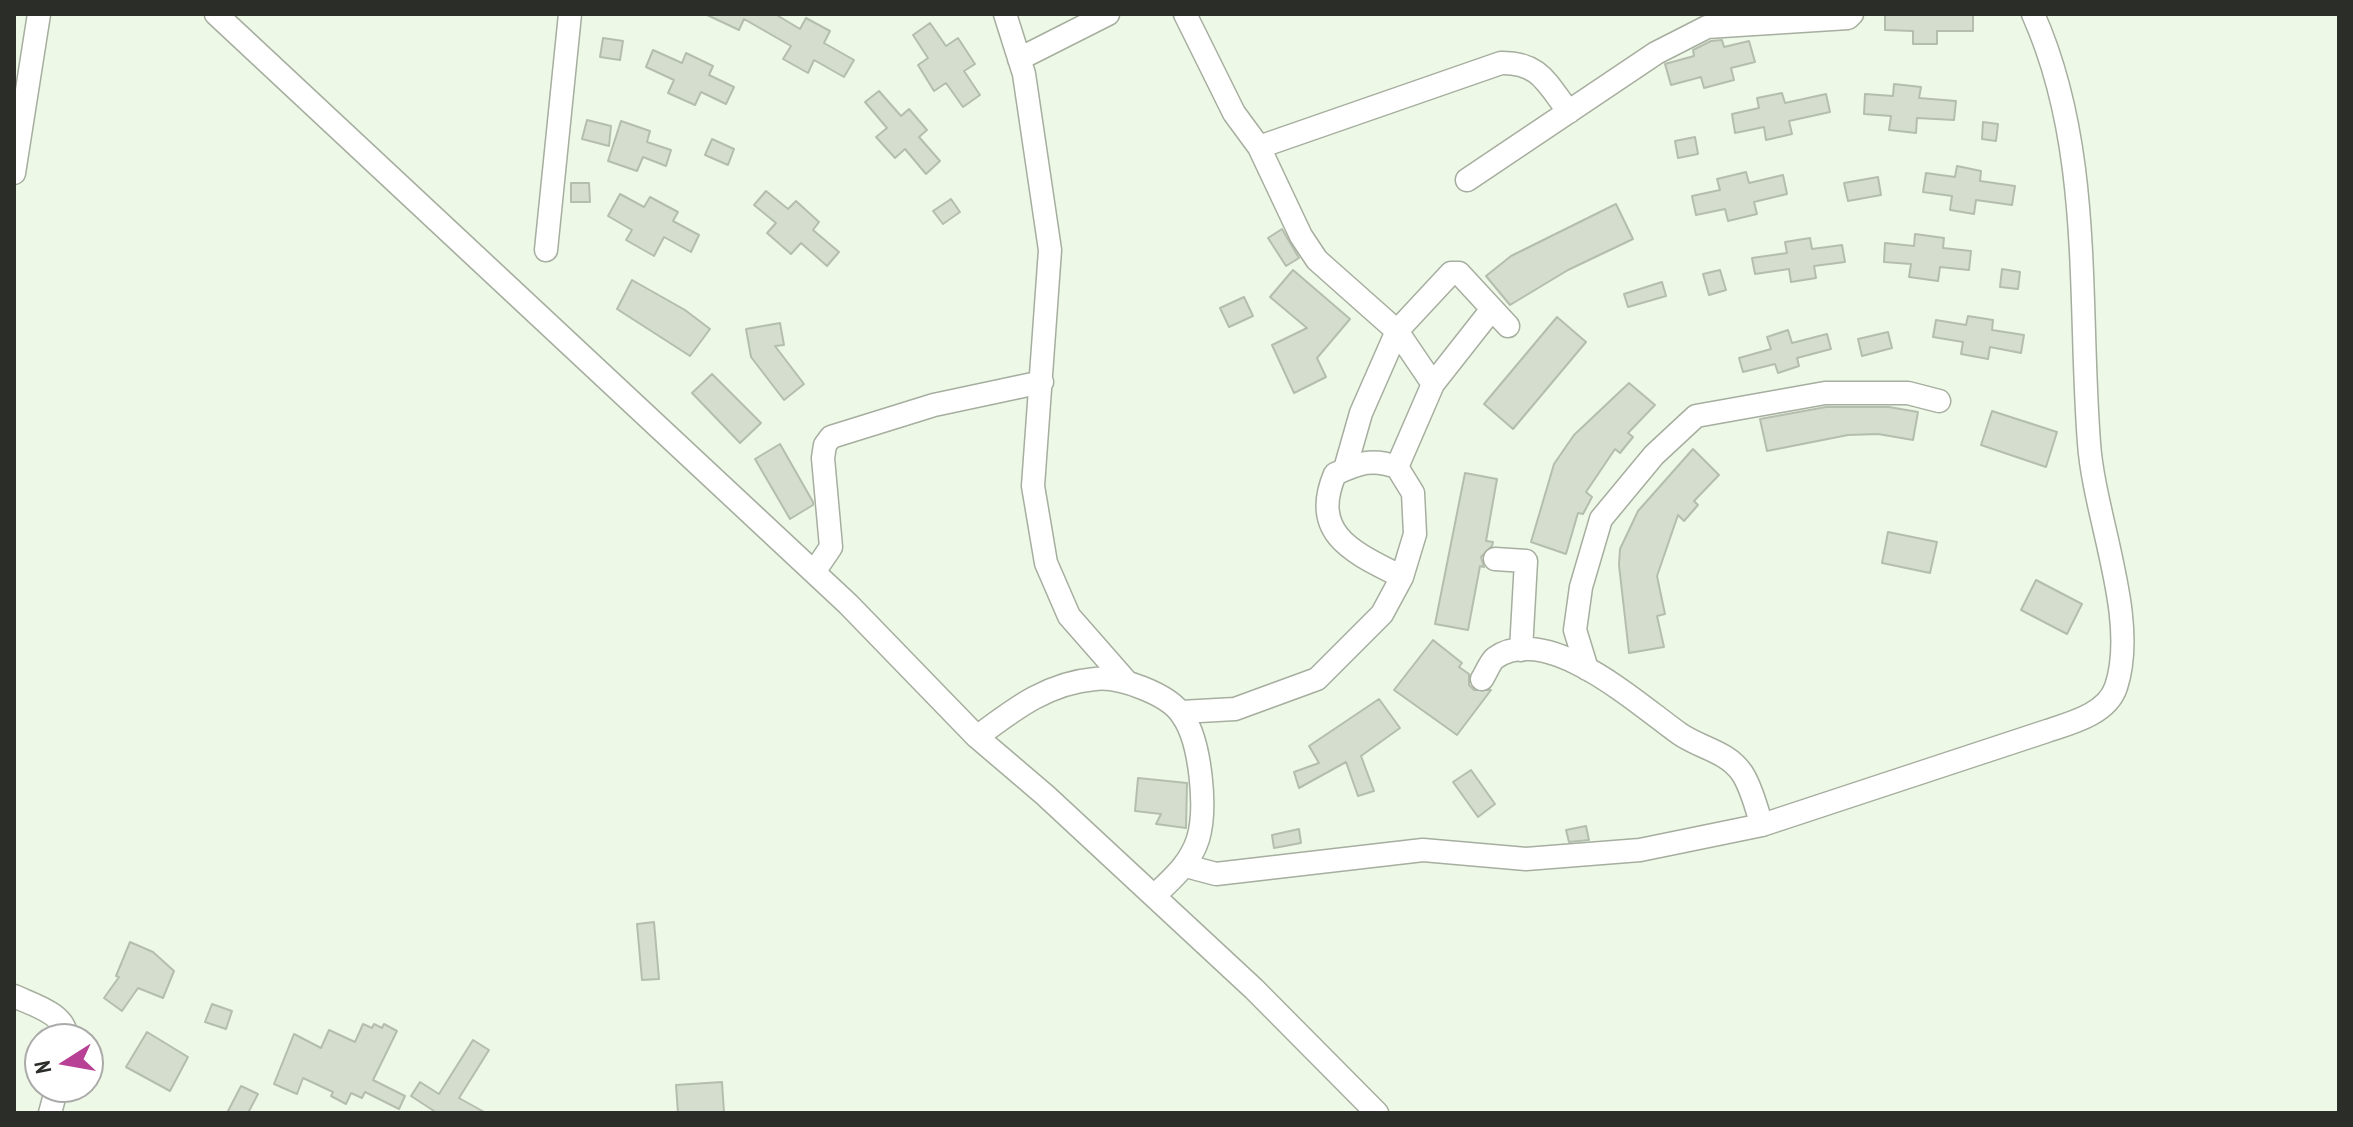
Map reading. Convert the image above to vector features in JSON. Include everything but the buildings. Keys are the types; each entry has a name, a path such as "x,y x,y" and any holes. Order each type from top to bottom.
{"street":[{"path":"14,173 39,14"},
{"path":"216,14 814,572 977,737 1254,989 1377,1113"},
{"path":"546,250 570,14"},
{"path":"1005,14 1019,59 1050,250 1033,486 1046,563 1069,616 1126,681 1181,712 1235,709 1266,701 1317,679 1382,614 1402,577 1415,534 1413,493 1397,467 1378,460 1361,462 1335,474 1327,494 1328,516 1337,538 1359,555 1402,577"},
{"path":"1019,59 1108,14"},
{"path":"1185,14 1234,113 1259,147 1301,236 1317,260 1397,331 1433,384"},
{"path":"1467,180 1656,53 1707,27 1848,18 1852,14"},
{"path":"1186,866 1216,874 1423,850 1526,859 1640,850 1762,825 2059,727 2092,714 2115,691 2125,647 2089,446 2083,254 2066,122 2043,37 2033,14"},
{"path":"1259,147 1501,63 1522,63 1537,71 1569,112"},
{"path":"1345,469 1361,413 1397,331 1454,272 1508,326"},
{"path":"1397,467 1433,384 1492,309"},
{"path":"814,572 831,547 823,458 825,445 831,437 934,405 1042,382"},
{"path":"1587,669 1575,630 1581,587 1601,519 1654,455 1696,416 1825,393 1908,393 1939,401"},
{"path":"1495,559 1526,561 1521,650"},
{"path":"1482,679 1495,658 1521,650 1556,654 1587,669 1683,736 1722,754 1742,772 1762,825"},
{"path":"977,737 1031,697 1097,678 1126,681"},
{"path":"1154,896 1186,866 1198,838 1202,804 1191,732 1181,712"},
{"path":"14,996 56,1016 61,1023"}]}
